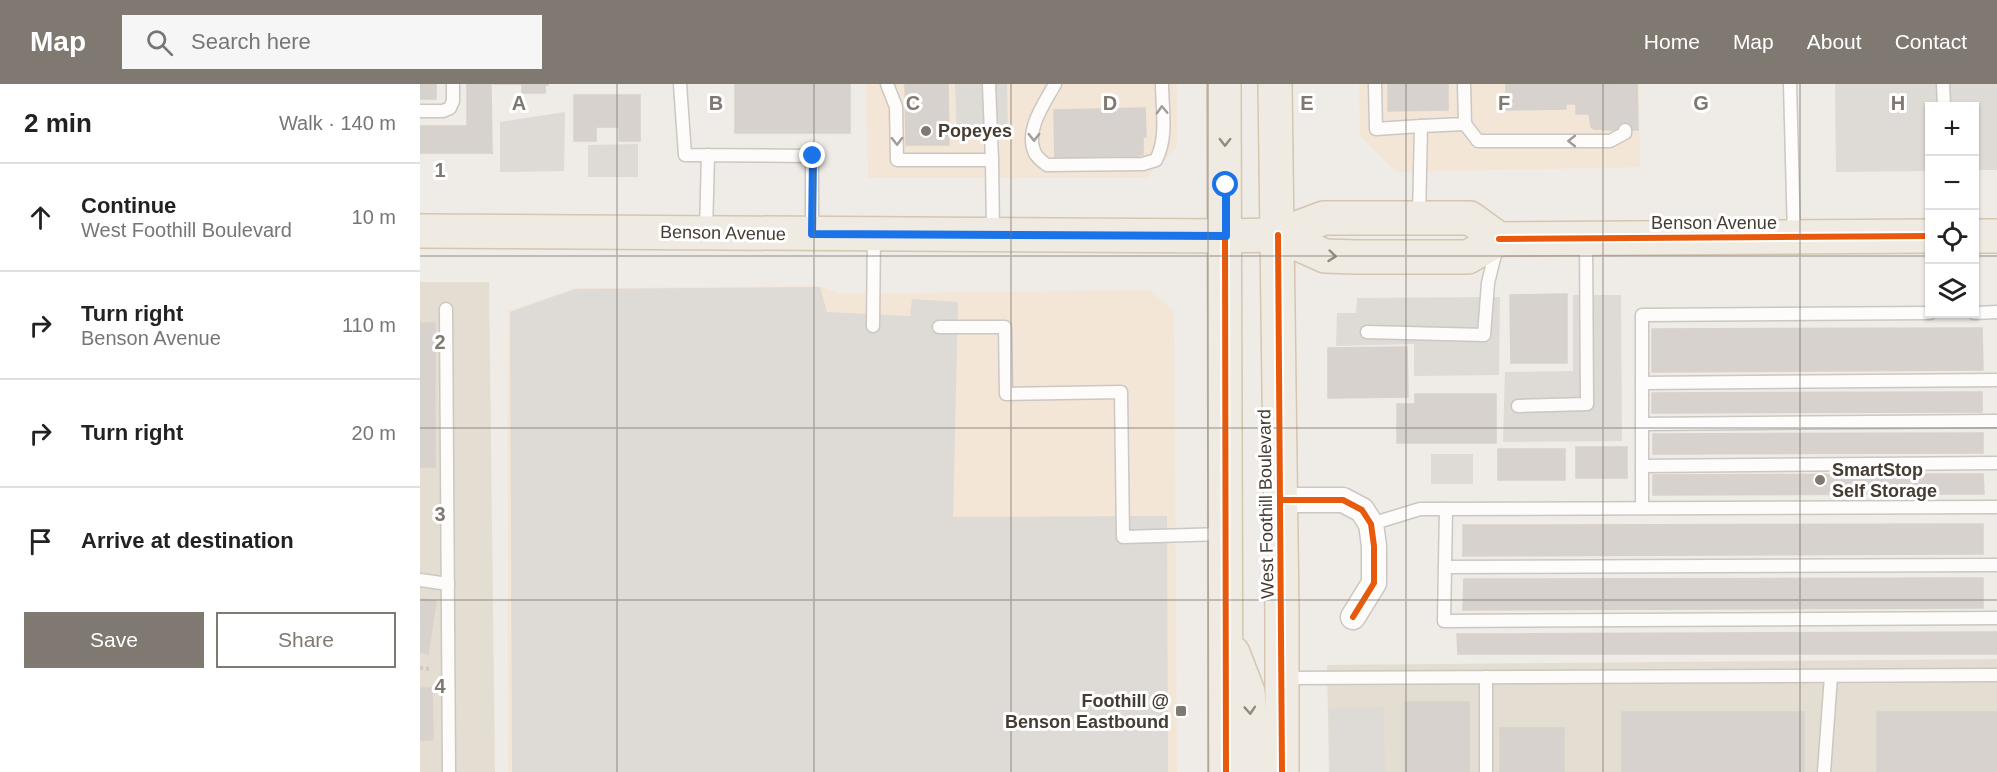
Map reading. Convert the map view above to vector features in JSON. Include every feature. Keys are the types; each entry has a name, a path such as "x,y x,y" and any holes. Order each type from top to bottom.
{"main road":[{"path":"1224,84 1226,772"},
{"name":"West Foothill Boulevard","path":"1275,84 1282,772"},
{"name":"Benson Avenue","path":"420,231 1226,236 1278,235 1324,218 1470,218 1499,239"},
{"name":"Benson Avenue","path":"1278,235 1325,256 1356,257 1467,257 1499,239 1925,236"},
{"path":"1979,236 1997,236"},
{"path":"1225,635 1248,692 1254,772"}],"street":[{"path":"1281,500 1343,500 1362,510 1371,524 1374,546 1374,583 1353,617"}],"lane":[{"path":"420,111 443,111 450,108 453,101 453,84"},
{"path":"680,84 685,155 813,156 812,234"},
{"path":"887,84 896,107 897,160 992,160"},
{"path":"989,84 993,235"},
{"path":"1055,84 1036,116 1032,139 1036,156 1047,165 1143,164 1156,160 1161,151 1163,137 1162,84"},
{"path":"1375,84 1376,129 1465,124"},
{"path":"1464,84 1465,124 1478,141 1610,141 1625,133 1625,130"},
{"path":"1790,84 1794,237"},
{"path":"1943,84 1944,102"},
{"path":"1419,218 1421,126"},
{"path":"706,232 708,155"},
{"path":"873,326 874,234"},
{"path":"1366,332 1484,335 1488,283 1499,239"},
{"path":"1518,406 1587,404 1586,239"},
{"path":"446,309 449,772"},
{"path":"1979,313 1997,312"},
{"path":"1642,508 1642,315 1925,313"},
{"path":"939,327 1005,327 1006,394 1121,392 1123,537 1226,534"},
{"path":"1642,383 1997,380"},
{"path":"1642,424 1997,421"},
{"path":"1642,466 1997,463"},
{"path":"1371,524 1420,509 1997,507"},
{"path":"1446,509 1444,621 1997,618"},
{"path":"1445,567 1997,565"},
{"path":"420,580 448,584"},
{"path":"1282,678 1997,675"},
{"path":"1824,772 1831,676"},
{"path":"1485,677 1486,772"}],"shaded area":[{"path":"866,84 1177,84 1177,147 1146,178 868,178"},
{"path":"955,84 1007,84 1008,137 957,139"},
{"path":"1359,84 1639,84 1640,167 1396,172 1360,136"},
{"path":"1835,84 1997,84 1997,170 1979,170 1979,102 1925,102 1925,171 1836,172"},
{"path":"565,112 564,171 500,172 500,122"},
{"path":"638,144 638,177 588,177 588,145"},
{"path":"420,282 489,282 495,772 420,772"},
{"path":"821,286 840,294 1149,290 1174,311 1177,772 508,772 508,311 575,288"},
{"path":"820,287 827,312 910,316 912,299 958,302 953,517 1167,516 1168,772 512,772 510,312 575,289"},
{"path":"1573,295 1621,295 1622,441 1503,442 1505,372 1573,371"},
{"path":"1500,297 1499,375 1414,376 1414,344 1336,346 1337,313 1356,313 1357,298"},
{"path":"1431,454 1473,454 1473,484 1431,484"},
{"path":"1997,659 1997,772 1329,772 1327,665"},
{"path":"1384,707 1385,772 1330,772 1329,708"}],"building":[{"path":"420,84 436,84 436,99 420,99"},
{"path":"467,84 491,84 492,153 467,126"},
{"path":"522,84 545,84 545,93 522,93"},
{"path":"735,84 850,84 850,133 735,133"},
{"path":"905,84 948,84 949,145 906,145"},
{"path":"1388,84 1448,84 1448,110 1388,111"},
{"path":"1506,84 1609,84 1610,130 1591,127 1589,114 1576,114 1576,104 1566,104 1566,109 1506,110"},
{"path":"1609,84 1637,84 1638,130 1610,130"},
{"path":"574,95 640,95 640,141 619,141 619,127 596,127 596,141 574,141"},
{"path":"1145,108 1146,137 1143,137 1143,155 1139,155 1139,158 1055,164 1054,110"},
{"path":"420,126 467,126 492,153 420,153"},
{"path":"1567,294 1567,363 1511,363 1510,295"},
{"path":"420,323 435,323 435,467 420,467"},
{"path":"1982,328 1983,370 1652,372 1652,329"},
{"path":"1407,347 1408,397 1328,398 1328,348"},
{"path":"1982,392 1982,412 1652,413 1652,393"},
{"path":"1415,394 1496,394 1496,443 1397,443 1397,404 1415,404"},
{"path":"1983,433 1983,453 1653,454 1653,434"},
{"path":"1576,447 1627,447 1627,478 1576,478"},
{"path":"1498,449 1565,449 1565,480 1498,480"},
{"path":"1983,474 1984,494 1653,495 1653,475"},
{"path":"1983,524 1983,554 1463,556 1463,525"},
{"path":"1983,578 1983,608 1463,610 1464,579"},
{"path":"420,599 436,601 428,654 420,652"},
{"path":"1997,632 1997,654 1458,654 1457,634"},
{"path":"420,688 432,688 433,740 420,740"},
{"path":"1405,702 1469,702 1469,772 1405,772"},
{"path":"1622,712 1804,712 1804,772 1622,772"},
{"path":"1877,712 1997,712 1997,772 1877,772"},
{"path":"1500,728 1564,728 1564,772 1500,772"}],"cycle path":[{"path":"1278,235 1282,772"},
{"path":"1225,236 1226,772"},
{"path":"1499,239 1925,236"},
{"path":"1281,500 1343,500 1362,510 1371,524 1374,546 1374,583 1353,617"}],"place":[{"name":"Popeyes","path":"926,131"},
{"name":"SmartStop Self Storage","path":"1820,480"},
{"name":"Foothill @ Benson Eastbound","path":"1181,711"}],"route":[{"path":"813,156 812,234 1226,236 1226,185"}]}
